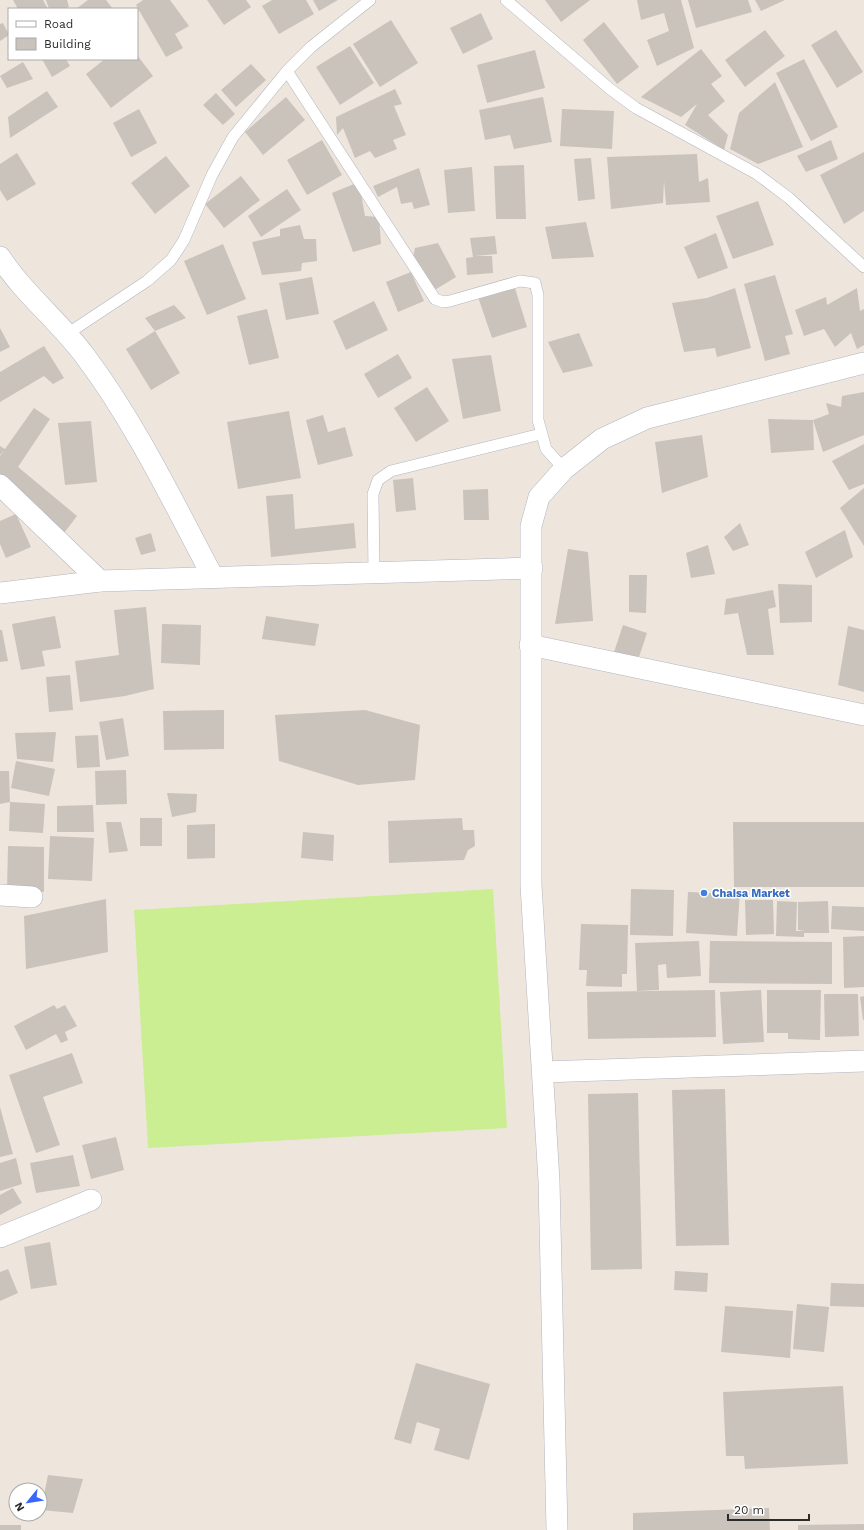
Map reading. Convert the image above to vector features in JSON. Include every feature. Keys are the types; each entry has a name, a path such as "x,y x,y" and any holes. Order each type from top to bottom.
{"street":[{"path":"0,257 15,278 68,334 128,418 213,577"},
{"path":"557,1530 549,1181 531,885 531,526 539,497 564,469 602,439 647,418 864,363"},
{"path":"0,485 100,581"},
{"path":"0,593 100,581 532,568"},
{"path":"530,645 864,715"},
{"path":"0,895 32,897"},
{"path":"543,1072 864,1061"},
{"path":"0,1237 91,1200"}],"lane":[{"path":"68,334 147,281 171,260 184,240 212,175 234,137 287,71 311,47 370,0"},
{"path":"506,0 610,89 636,108 750,170 789,198 864,267"},
{"path":"287,71 435,299 443,302 450,301 520,282 534,283 538,295 538,420 546,449 564,469"},
{"path":"374,572 373,494 378,480 391,471 541,434"}],"green space":[{"path":"493,889 507,1128 148,1148 134,910"}],"building":[{"path":"13,0 43,0 47,8 17,8"},
{"path":"46,0 67,0 69,7 66,8 49,8"},
{"path":"88,0 106,0 112,8 77,8"},
{"path":"143,0 170,0 189,26 175,34 183,48 166,57 136,5"},
{"path":"207,0 246,0 251,7 224,25"},
{"path":"272,0 306,0 314,14 279,34 262,6"},
{"path":"313,0 338,0 319,11"},
{"path":"545,0 590,0 561,22"},
{"path":"637,0 681,0 694,48 657,66 647,40 669,31 664,13 641,20"},
{"path":"688,0 748,0 752,12 696,28"},
{"path":"755,0 785,0 761,11"},
{"path":"481,13 493,39 463,54 450,28"},
{"path":"391,20 418,63 380,87 353,44"},
{"path":"604,22 639,67 617,84 583,40"},
{"path":"3,23 8,36 0,41 0,24"},
{"path":"765,30 785,56 745,87 725,60"},
{"path":"836,30 863,72 837,88 811,45"},
{"path":"350,46 374,83 340,105 316,67"},
{"path":"701,49 722,76 711,84 725,101 708,115 728,135 724,150 685,125 697,104 681,117 641,97"},
{"path":"535,50 545,88 487,103 477,65"},
{"path":"138,56 153,76 111,108 86,74 104,60 138,60"},
{"path":"804,59 838,127 811,141 776,73"},
{"path":"43,60 67,60 70,66 52,77"},
{"path":"23,62 33,79 7,88 0,76"},
{"path":"251,64 266,80 236,107 221,90"},
{"path":"775,82 803,147 758,164 730,149 739,113"},
{"path":"395,89 402,104 394,106 406,135 393,140 397,149 375,158 370,151 355,158 343,128 337,135 336,117"},
{"path":"47,91 58,107 10,138 8,117"},
{"path":"216,93 235,114 223,125 203,105"},
{"path":"286,97 305,120 263,155 245,132"},
{"path":"543,97 552,142 514,149 510,135 485,140 479,110"},
{"path":"139,109 157,143 131,157 113,123"},
{"path":"562,109 614,111 612,149 560,146"},
{"path":"322,140 342,175 307,195 287,160"},
{"path":"831,140 838,159 806,172 797,156"},
{"path":"864,152 864,211 844,224 820,175"},
{"path":"17,153 36,184 7,201 0,190 0,164"},
{"path":"697,154 699,182 708,178 710,202 666,205 664,181 663,203 611,209 607,157"},
{"path":"166,156 190,186 155,214 131,183"},
{"path":"591,158 595,199 578,201 574,159"},
{"path":"524,165 526,219 496,219 494,166"},
{"path":"472,167 475,211 448,213 444,170"},
{"path":"419,168 430,205 414,209 412,202 401,204 397,187 378,197 373,186"},
{"path":"241,176 260,200 224,228 205,204"},
{"path":"359,182 365,216 379,217 381,244 353,252 332,193"},
{"path":"287,189 301,210 261,237 248,216"},
{"path":"758,201 774,245 733,259 716,216"},
{"path":"586,222 594,257 552,259 545,227"},
{"path":"300,225 304,239 316,239 317,261 302,263 301,271 262,275 252,242 280,236 280,229"},
{"path":"716,233 728,268 698,279 684,247"},
{"path":"495,236 497,254 475,256 492,256 493,273 467,275 466,258 473,257 470,238"},
{"path":"438,243 456,277 433,291 422,268 412,263 415,248"},
{"path":"223,244 246,299 207,315 184,261"},
{"path":"411,272 424,301 398,312 386,282"},
{"path":"775,275 793,334 785,336 790,354 765,361 744,284"},
{"path":"312,277 319,314 286,320 279,283"},
{"path":"514,285 527,327 492,338 478,297"},
{"path":"735,288 751,348 717,357 715,348 684,352 672,303 707,298"},
{"path":"857,288 860,311 864,309 864,345 857,349 851,333 835,347 824,329 804,336 795,310 826,297 827,305"},
{"path":"374,301 388,330 346,350 333,321"},
{"path":"174,305 186,318 155,331 145,318"},
{"path":"267,309 279,358 249,365 237,316"},
{"path":"0,328 10,347 0,352"},
{"path":"155,331 180,373 151,390 126,349"},
{"path":"579,333 593,366 563,373 548,342"},
{"path":"44,346 64,378 53,384 44,376 0,402 0,372"},
{"path":"398,354 412,378 378,398 364,374"},
{"path":"491,355 501,411 463,419 452,359"},
{"path":"427,387 449,421 416,442 394,408"},
{"path":"864,392 864,435 823,452 813,420 829,414 826,403 841,407 842,396"},
{"path":"34,408 50,419 18,467 77,516 64,533 0,479 0,456"},
{"path":"289,411 301,478 238,489 227,422"},
{"path":"323,415 328,432 345,427 353,456 318,465 306,420"},
{"path":"768,419 813,420 814,450 771,453"},
{"path":"91,421 97,482 65,485 58,423"},
{"path":"702,435 708,477 662,493 655,442"},
{"path":"864,444 864,484 849,490 832,461"},
{"path":"0,446 5,449 0,455"},
{"path":"413,478 416,510 396,512 393,480"},
{"path":"864,488 864,546 840,508"},
{"path":"488,489 489,520 464,520 463,490"},
{"path":"293,494 295,529 354,523 356,548 271,557 266,496"},
{"path":"16,514 31,547 6,558 0,544 0,521"},
{"path":"740,523 749,545 733,551 724,537"},
{"path":"845,530 853,557 816,578 805,552"},
{"path":"151,533 156,551 141,555 135,538"},
{"path":"708,545 715,574 691,578 686,553"},
{"path":"568,549 588,552 593,621 555,624"},
{"path":"629,575 647,575 646,613 629,612"},
{"path":"778,584 812,585 812,622 780,623"},
{"path":"773,590 776,607 768,609 774,655 747,655 738,613 724,615 726,599"},
{"path":"146,607 154,689 125,696 80,702 75,661 119,655 114,610"},
{"path":"55,616 61,648 42,651 45,666 21,670 12,624"},
{"path":"266,616 319,624 315,646 262,639"},
{"path":"162,624 201,625 200,665 161,663"},
{"path":"623,625 647,633 638,660 614,652"},
{"path":"848,626 864,630 864,692 838,685"},
{"path":"0,630 2,630 8,661 0,662"},
{"path":"70,675 73,710 49,712 46,677"},
{"path":"224,710 224,749 164,750 163,711"},
{"path":"365,710 420,725 415,780 358,785 279,761 275,715"},
{"path":"123,718 129,756 106,760 99,722"},
{"path":"56,732 53,762 17,759 15,733"},
{"path":"98,735 100,767 77,768 75,736"},
{"path":"16,761 55,769 49,796 11,788"},
{"path":"126,770 127,804 96,805 95,771"},
{"path":"0,771 9,771 10,802 0,804"},
{"path":"167,793 197,794 196,812 172,817"},
{"path":"10,802 45,804 43,833 9,831"},
{"path":"93,805 94,832 57,832 57,806"},
{"path":"140,818 162,818 162,846 140,846"},
{"path":"462,818 463,830 474,830 475,846 468,850 464,860 389,863 388,821"},
{"path":"106,822 121,822 128,851 109,853"},
{"path":"733,822 864,822 864,887 734,887"},
{"path":"215,824 215,858 187,859 187,825"},
{"path":"303,832 334,835 333,861 301,858"},
{"path":"50,836 94,838 92,881 48,879"},
{"path":"8,846 44,847 44,892 7,891"},
{"path":"631,889 674,890 673,936 630,935"},
{"path":"711,890 740,892 737,936 686,933 688,892 711,893"},
{"path":"106,899 108,952 26,969 24,916"},
{"path":"745,900 773,900 774,934 746,935"},
{"path":"777,901 797,902 796,931 805,931 798,930 798,902 828,901 829,933 804,933 804,937 776,936"},
{"path":"832,906 864,907 864,931 831,929"},
{"path":"581,924 628,925 627,974 622,974 622,987 586,986 587,970 579,970"},
{"path":"864,936 864,987 844,988 843,937"},
{"path":"699,941 701,976 667,978 666,964 658,965 659,990 637,991 635,943"},
{"path":"710,941 832,942 832,984 709,983"},
{"path":"715,990 716,1037 588,1039 587,992"},
{"path":"761,990 764,1042 723,1044 720,992"},
{"path":"767,990 821,990 820,1040 788,1039 788,1033 767,1033"},
{"path":"824,994 858,994 859,1036 825,1037"},
{"path":"864,996 864,1020 863,1020 860,997"},
{"path":"54,1005 57,1009 65,1005 77,1026 65,1032 68,1040 61,1043 56,1034 26,1050 14,1026"},
{"path":"72,1053 83,1083 43,1097 60,1145 36,1153 9,1075"},
{"path":"725,1089 729,1245 676,1246 672,1090"},
{"path":"638,1093 642,1269 591,1270 588,1094"},
{"path":"0,1107 13,1154 0,1157"},
{"path":"116,1137 124,1170 91,1179 82,1145"},
{"path":"73,1155 80,1186 36,1193 30,1163"},
{"path":"16,1158 22,1184 0,1191 0,1163"},
{"path":"13,1188 22,1203 0,1215 0,1195"},
{"path":"50,1242 57,1285 31,1289 24,1247"},
{"path":"8,1269 18,1293 0,1301 0,1272"},
{"path":"675,1271 708,1273 707,1292 674,1290"},
{"path":"831,1283 864,1284 864,1307 830,1306"},
{"path":"797,1304 829,1307 824,1352 793,1349"},
{"path":"725,1306 793,1311 790,1358 721,1352"},
{"path":"416,1363 490,1384 469,1460 434,1450 440,1429 417,1422 411,1444 394,1439"},
{"path":"843,1386 848,1464 745,1469 744,1456 726,1456 723,1392"},
{"path":"48,1475 83,1479 73,1513 48,1511 48,1482 47,1482"},
{"path":"769,1508 770,1530 633,1530 633,1513"},
{"path":"864,1524 864,1530 798,1530 798,1525"},
{"path":"0,1525 21,1525 21,1530 0,1530"}],"place":[{"name":"Chaisa Market","path":"704,893"}]}
